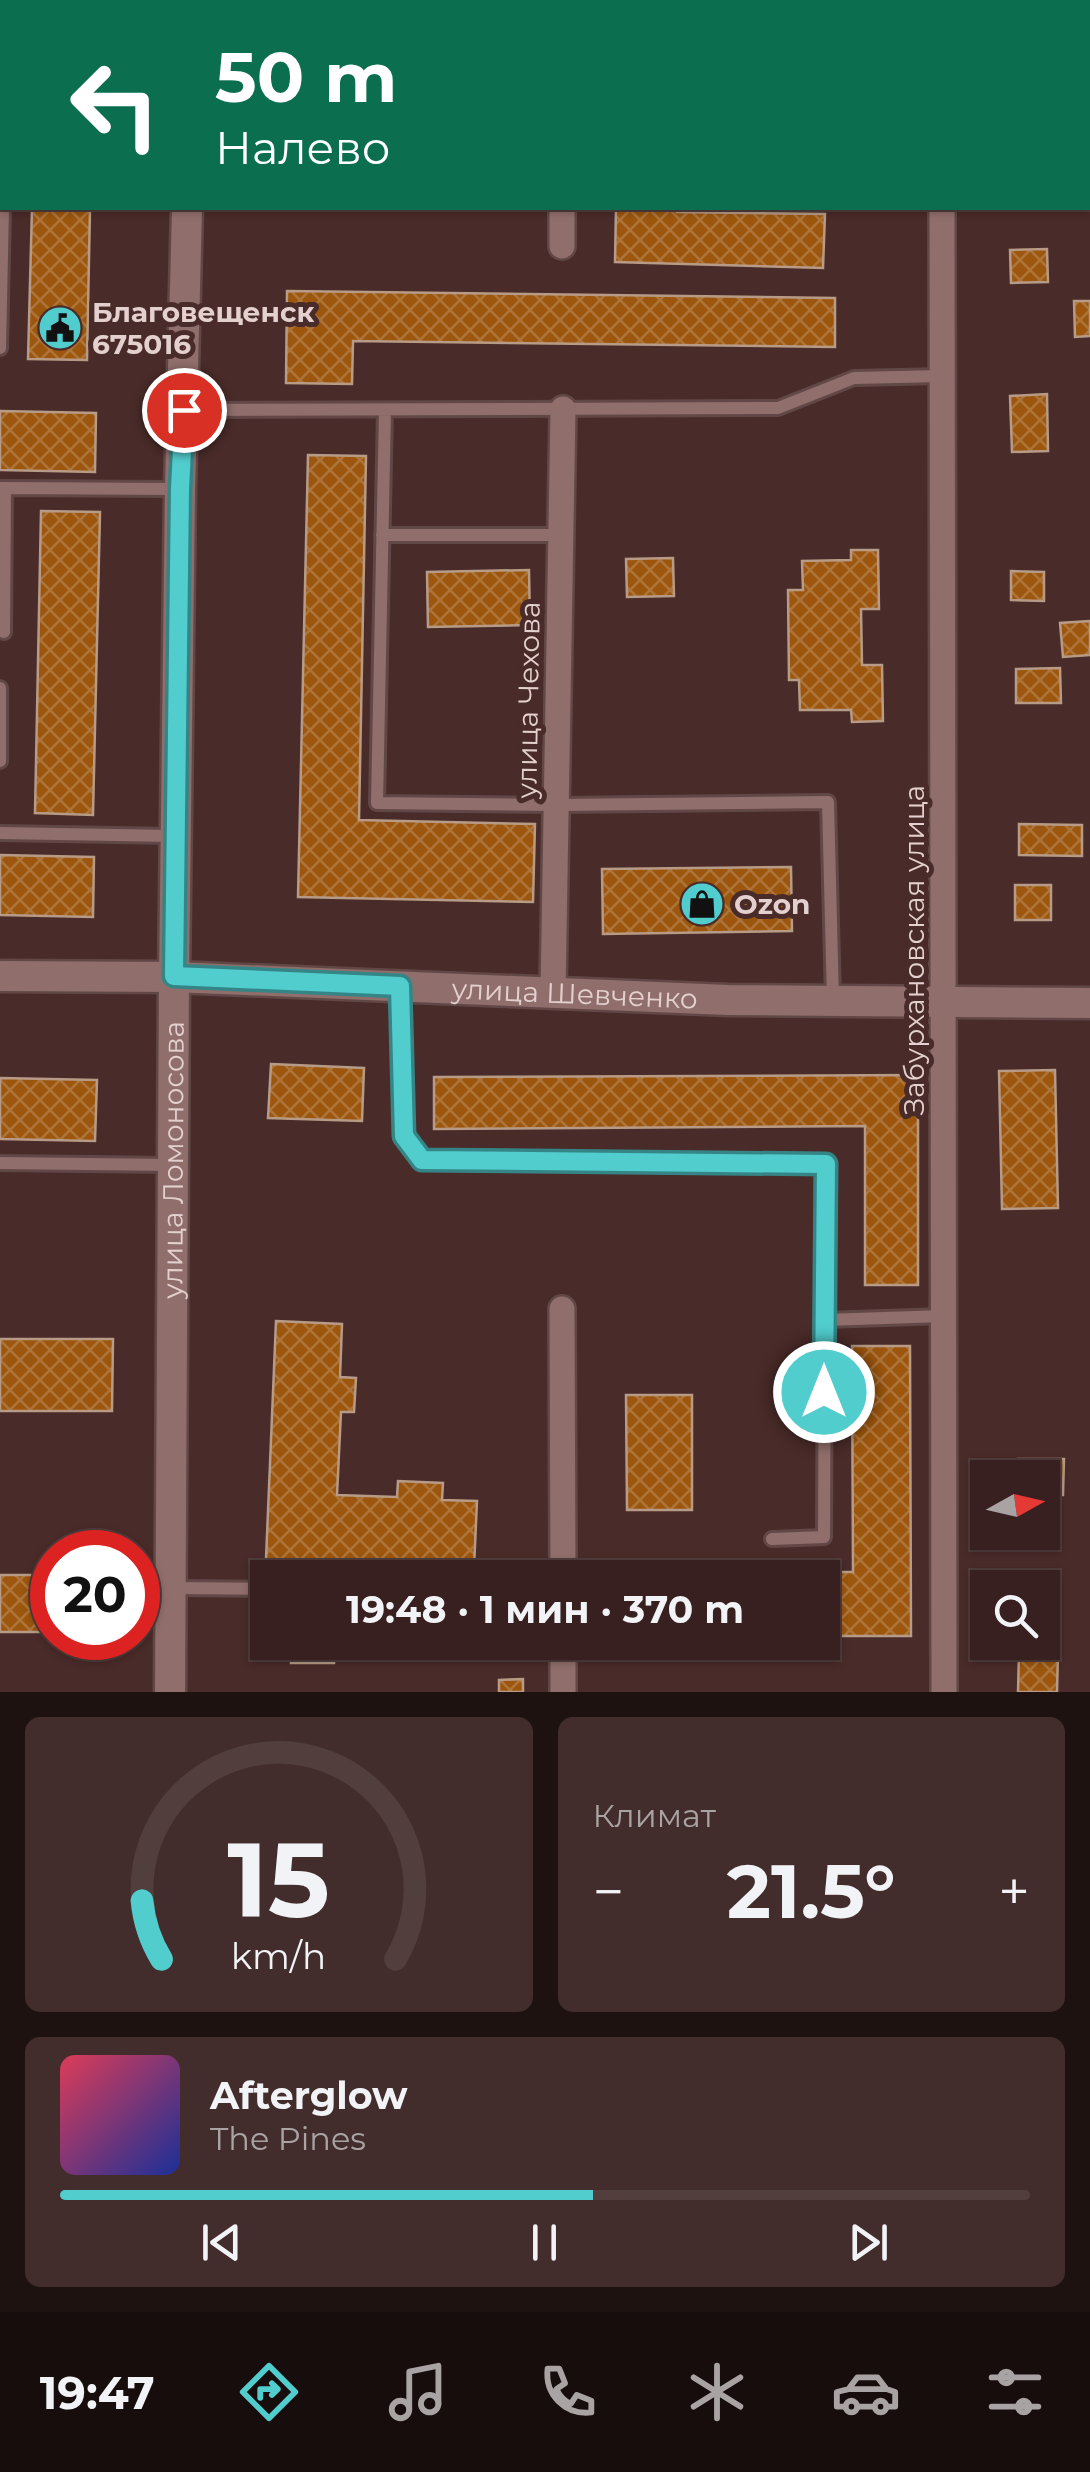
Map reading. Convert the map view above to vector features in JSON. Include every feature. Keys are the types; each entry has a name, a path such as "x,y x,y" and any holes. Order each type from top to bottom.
{"street":[{"name":"улица Ломоносова","path":"170,1692 174,976 187,210"},
{"path":"562,210 562,246"},
{"name":"Забурхановская улица","path":"942,210 944,1692"},
{"name":"улица Чехова","path":"553,992 563,409"},
{"name":"улица Шевченко","path":"0,976 174,976 728,1000 1090,1003"},
{"path":"562,1309 562,1560"},
{"path":"563,1660 563,1692"}],"lane":[{"path":"0,348 3,210"},
{"path":"184,410 778,408 854,378 942,376"},
{"path":"385,410 377,802 556,806 828,802 833,1001"},
{"path":"4,632 3,488 180,489"},
{"path":"382,535 561,535"},
{"path":"0,688 0,760"},
{"path":"0,832 176,836"},
{"path":"400,986 404,1136 422,1160 826,1164 824,1537 772,1538"},
{"path":"0,1163 173,1164"},
{"path":"825,1320 944,1316"},
{"path":"170,1588 250,1589"}],"building":[{"path":"32,210 90,210 87,360 28,359"},
{"path":"616,210 825,214 823,268 615,262"},
{"path":"1047,249 1048,282 1011,283 1010,250"},
{"path":"287,291 835,298 835,347 353,341 352,384 286,383"},
{"path":"1074,301 1090,301 1090,336 1075,337"},
{"path":"1047,394 1048,451 1012,452 1010,396"},
{"path":"0,411 96,413 95,472 0,470"},
{"path":"308,455 366,456 359,820 535,824 533,902 298,897"},
{"path":"41,511 100,512 93,815 35,813"},
{"path":"851,550 878,550 879,609 861,609 862,665 882,665 883,721 852,722 851,710 800,710 799,680 789,680 788,590 803,590 802,561 851,560"},
{"path":"673,558 674,596 627,597 626,559"},
{"path":"529,570 530,625 428,627 427,572"},
{"path":"1011,571 1044,572 1044,601 1011,600"},
{"path":"1090,621 1090,655 1063,657 1060,623"},
{"path":"1060,668 1061,703 1016,703 1016,669"},
{"path":"1019,824 1082,825 1082,856 1019,855"},
{"path":"0,855 94,857 93,917 0,915"},
{"path":"791,867 792,931 603,934 602,869"},
{"path":"1015,885 1051,885 1051,920 1015,920"},
{"path":"271,1064 364,1068 362,1121 268,1118"},
{"path":"1055,1070 1058,1208 1002,1209 999,1071"},
{"path":"918,1075 918,1285 865,1285 865,1126 434,1129 434,1077"},
{"path":"0,1078 97,1080 95,1141 0,1139"},
{"path":"276,1321 342,1324 340,1377 356,1378 354,1412 341,1412 337,1495 397,1497 398,1481 443,1483 442,1500 477,1501 474,1560 266,1559"},
{"path":"0,1339 113,1339 112,1411 0,1411"},
{"path":"852,1346 910,1346 911,1636 840,1636 840,1572 853,1572"},
{"path":"626,1395 692,1395 692,1510 627,1510"},
{"path":"1064,1459 1063,1495 1060,1460 1018,1460"},
{"path":"0,1575 30,1575 30,1632 0,1632"},
{"path":"291,1660 334,1660 334,1663"},
{"path":"1019,1660 1058,1660 1057,1692 1018,1692"},
{"path":"523,1679 523,1692 499,1692 499,1680"}],"place":[{"name":"Благовещенск 675016","path":"60,328"},
{"name":"Ozon","path":"702,904"}],"route":[{"path":"184,410 174,976 400,986 404,1136 422,1160 826,1164 824,1392"}]}
